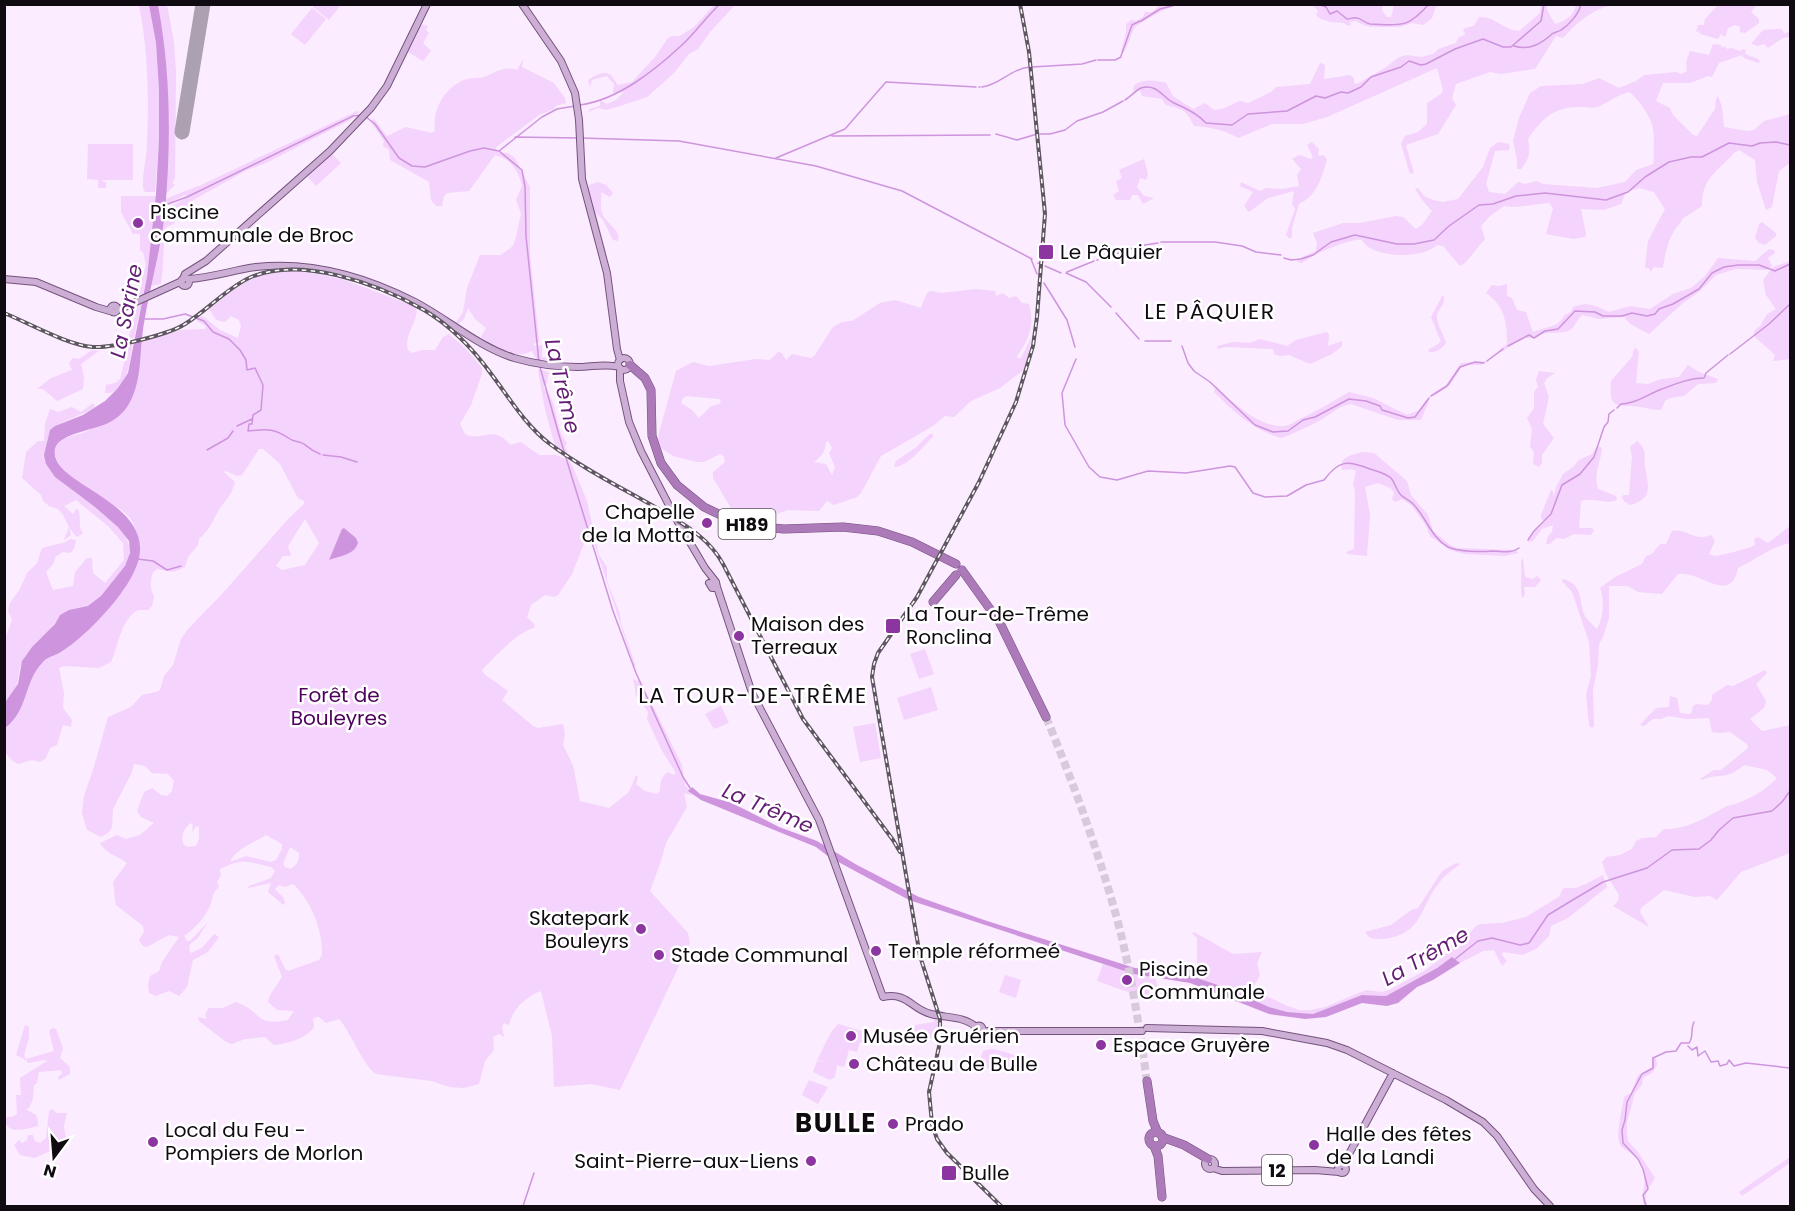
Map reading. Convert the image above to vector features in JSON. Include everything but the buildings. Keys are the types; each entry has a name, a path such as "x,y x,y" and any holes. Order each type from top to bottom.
{"highway":[{"name":"H189","path":"623,365 639,373 648,383 652,394 652,435 658,458 674,482 704,507 731,520 761,527 784,529 849,527 878,531 917,544 945,560 969,580 1000,622 1046,717"},
{"path":"932,600 956,571"},
{"path":"1147,1081 1158,1139 1162,1197"},
{"name":"12","path":"1158,1139 1183,1146 1210,1164"}],"main road":[{"path":"186,280 321,159 369,110 387,86 427,4"},
{"path":"522,4 561,61 572,84 578,106 584,185 608,279 616,346 623,365 622,386 629,422 637,443 713,584 729,622 752,693 816,813 883,997 898,996 928,1013 969,1022 980,1029 1240,1029 1279,1033 1339,1047 1446,1100 1483,1122 1497,1136 1534,1189 1550,1206"},
{"path":"6,280 36,282 102,309 116,308 134,302 186,280 239,270 278,266 302,267 342,274 368,282 416,303 494,351 534,363 558,366 623,365"},
{"name":"12","path":"1210,1164 1225,1170 1330,1170 1341,1168 1393,1073"}],"green space":[{"path":"1719,4 1757,5 1751,12 1759,19 1759,23 1745,33 1740,32 1740,27 1735,25 1728,28 1725,37 1721,34 1718,39 1700,34 1699,31 1696,32 1698,25 1704,25 1705,19"},
{"path":"139,5 149,5 156,43 159,139 155,192 145,192 143,188 147,148 148,90"},
{"path":"158,5 167,5 174,42 176,72 175,179 172,183 175,185 167,193 165,193 168,145 167,75"},
{"path":"315,5 341,5 329,20 313,7"},
{"path":"714,5 735,5 698,49 689,54 674,73 647,97 606,110 598,108 588,112 600,106 600,100 607,104 616,100 624,92 613,93 614,84 607,76 592,80 590,88 588,80 606,73 612,76 618,85 632,82 655,57 668,38 680,36 694,27"},
{"path":"1160,5 1177,5 1154,15 1137,26 1124,52 1121,52 1126,24 1132,20 1136,21 1143,17 1145,12 1152,12"},
{"path":"1312,5 1383,5 1382,10 1387,17 1391,17 1394,5 1440,5 1436,7 1432,18 1423,25 1412,23 1400,27 1374,27 1355,21 1350,22 1351,25 1348,26 1344,23 1330,22 1319,18 1316,15 1318,11"},
{"path":"1541,5 1547,5 1547,10 1555,24 1568,18 1576,5 1611,5 1585,18 1563,38 1556,36 1535,69 1501,74 1490,72 1456,84 1452,98 1456,105 1438,134 1406,145 1414,173 1410,174 1401,144 1405,136 1418,132 1427,124 1427,103 1441,94 1443,90 1437,68 1327,117 1303,124 1272,124 1238,138 1217,129 1194,126 1181,109 1166,105 1162,99 1142,96 1140,90 1133,91 1134,85 1142,82 1166,83 1173,96 1193,109 1205,103 1214,110 1222,109 1240,101 1248,103 1271,92 1276,87 1310,84 1320,63 1325,65 1324,79 1350,75 1357,84 1399,57 1407,55 1421,57 1456,43 1458,38 1466,34 1463,31 1465,28 1474,26 1479,17 1490,18 1507,28 1519,31 1540,13"},
{"path":"312,8 326,19 305,45 291,34"},
{"path":"420,24 428,26 426,30 429,33 423,43 431,51 423,61 406,51"},
{"path":"1782,29 1784,33 1790,32 1790,37 1783,38 1768,48 1764,44 1758,46 1751,44 1763,30"},
{"path":"1713,44 1721,45 1722,48 1725,46 1727,49 1746,50 1745,54 1760,62 1744,58 1742,55 1719,63 1712,77 1708,76 1690,83 1663,83 1656,101 1670,108 1673,115 1693,135 1697,136 1715,109 1718,96 1722,107 1724,127 1754,130 1764,121 1790,114 1790,163 1779,171 1772,207 1766,210 1757,182 1755,160 1739,150 1734,153 1707,182 1702,197 1702,206 1682,219 1674,231 1663,268 1654,267 1650,272 1649,268 1645,268 1648,241 1665,209 1654,192 1639,188 1626,192 1621,204 1604,210 1581,209 1586,234 1585,237 1573,239 1546,234 1553,208 1549,203 1504,206 1481,226 1485,239 1460,266 1443,246 1437,245 1421,253 1398,255 1376,251 1362,240 1340,244 1302,263 1297,262 1298,259 1316,251 1317,243 1313,233 1343,223 1360,223 1396,216 1403,217 1416,229 1422,225 1432,211 1415,189 1418,188 1424,196 1433,200 1443,202 1458,199 1483,167 1490,148 1498,142 1509,144 1510,148 1495,151 1486,184 1489,192 1505,194 1518,182 1525,184 1537,181 1543,184 1597,188 1625,182 1636,170 1653,164 1654,159 1652,124 1633,95 1629,92 1617,96 1598,107 1572,107 1556,111 1538,125 1528,139 1528,159 1521,169 1517,169 1513,141 1519,118 1530,93 1541,86 1583,84 1599,78 1619,88 1644,75 1676,72 1681,74 1687,71 1686,62 1690,51 1709,55"},
{"path":"523,59 522,67 554,83 566,103 539,115 495,148 499,153 508,153 515,158 530,187 530,255 539,339 539,342 533,344 542,345 542,357 550,358 542,361 536,359 532,351 512,354 488,343 481,337 486,328 475,319 468,308 464,319 457,325 455,324 463,312 467,288 480,255 501,255 513,246 521,213 516,200 522,186 513,166 505,159 495,155 469,191 447,193 442,206 436,206 431,200 429,182 390,160 389,150 383,146 384,141 370,121 374,119 387,136 406,127 432,133 435,130 438,107 451,88 467,79 484,77 505,69 517,70"},
{"path":"357,111 360,112 342,120 354,118 266,163 247,170 188,203 190,208 179,213 174,224 166,227 161,284 151,286 165,210 188,197 184,195 170,203 166,203 165,199 201,185"},
{"path":"1312,142 1319,149 1318,156 1324,155 1327,160 1315,191 1299,204 1290,239 1286,235 1295,209 1292,204 1294,191 1268,198 1249,212 1244,206 1253,192 1240,186 1241,182 1260,191 1266,188 1283,189 1299,186 1297,175 1301,169 1292,159 1299,155 1311,159 1313,157 1307,145"},
{"path":"88,144 133,144 133,180 103,180 106,182 106,188 98,188 98,180 87,179"},
{"path":"331,153 341,163 316,186 306,175"},
{"path":"1144,159 1148,174 1146,180 1140,178 1137,187 1144,196 1154,198 1143,204 1138,195 1132,195 1130,200 1116,200 1113,195 1119,191 1116,181 1122,178 1119,170"},
{"path":"598,182 606,185 613,193 610,197 601,192 601,208 602,214 618,234 618,241 613,240 603,220 596,213 608,261 587,188"},
{"path":"121,196 156,196 147,277 134,338 128,339 133,322 136,289 142,287 141,282 146,265 143,252 140,251 140,234 133,234 121,212"},
{"path":"1762,222 1776,233 1776,236 1765,245 1759,243 1755,238 1759,224"},
{"path":"1769,249 1774,250 1775,253 1768,258 1772,266 1767,270 1736,269 1716,275 1649,334 1630,324 1624,317 1599,319 1582,315 1567,331 1523,338 1481,365 1463,365 1450,385 1435,395 1435,392 1446,385 1461,363 1486,361 1507,344 1504,316 1501,309 1486,293 1492,285 1507,284 1507,296 1512,298 1517,310 1526,312 1533,332 1555,325 1571,312 1573,307 1583,304 1609,312 1630,306 1650,309 1673,294 1691,288 1705,276 1718,258 1755,261"},
{"path":"1790,261 1790,359 1773,361 1775,355 1754,336 1754,331 1767,314 1776,309 1766,295 1763,280 1773,267"},
{"name":"Forêt de Bouleyres","path":"285,270 345,280 416,307 416,317 408,338 408,350 412,353 435,350 443,337 449,334 482,368 471,405 460,424 465,434 471,436 498,435 510,445 521,442 539,455 556,455 569,461 573,467 587,501 599,555 607,567 607,581 636,667 634,666 591,533 585,541 572,574 558,595 554,597 545,595 531,605 527,617 535,625 534,628 514,639 482,670 484,674 508,691 502,700 533,726 538,728 563,724 565,734 563,745 573,765 580,801 609,808 629,792 636,775 638,777 636,784 645,791 657,794 664,776 668,772 674,775 676,773 661,749 647,719 648,712 636,695 633,678 636,681 640,680 682,765 685,785 692,793 691,795 684,793 687,807 666,843 650,891 688,933 690,943 620,1090 591,1084 554,1087 552,1036 541,991 521,1004 513,1014 509,1025 504,1023 502,1027 504,1037 499,1034 493,1037 494,1050 485,1061 479,1084 464,1088 449,1087 432,1081 376,1074 366,1064 339,1019 326,1023 316,1017 313,1019 314,1027 311,1031 296,1040 285,1043 274,1045 265,1037 245,1039 232,1044 226,1042 199,1021 198,1017 207,1019 205,1014 209,1008 223,1008 236,1002 263,1020 277,1022 288,1020 294,1011 277,1010 268,1002 282,977 274,956 278,954 288,971 319,960 322,955 315,916 305,898 293,884 285,887 279,885 275,889 284,898 283,905 268,892 271,883 248,888 271,878 275,871 273,868 256,863 241,862 220,869 221,875 217,882 219,887 208,910 198,924 184,936 187,941 190,941 208,922 197,939 190,944 191,953 202,948 214,934 219,937 208,952 193,960 187,987 179,996 169,991 156,996 149,993 150,976 159,971 162,962 179,937 169,935 147,947 143,946 139,940 144,932 143,926 115,902 113,882 127,863 108,852 100,843 117,835 126,839 140,835 154,823 141,817 137,811 144,792 152,788 161,795 167,796 172,791 174,781 168,774 152,773 145,766 134,764 113,809 112,827 101,837 87,830 82,813 84,796 108,717 131,707 142,695 160,690 164,676 173,665 181,639 188,629 304,504 304,501 298,498 280,464 263,449 259,449 242,475 237,476 224,472 235,482 231,493 208,530 199,539 185,567 173,572 157,569 153,572 152,606 148,610 138,610 127,620 111,662 99,668 64,666 59,668 64,693 63,708 72,720 71,727 63,725 57,745 50,748 46,758 40,762 32,760 18,764 6,753 4,728 18,713 36,669 44,660 62,652 98,619 123,590 138,561 139,541 130,518 63,469 56,459 57,445 66,438 88,431 102,417 137,370 143,339 179,330 205,329 206,326 197,321 198,316 204,317 220,330 238,338 241,326 239,320 231,316 225,322 216,320 209,309 244,284 273,272","holes":["305,519 319,543 305,565 282,570 276,566 283,556 291,556 288,546","191,823 192,832 196,826 199,827 199,839 196,846 184,845 182,839 186,827","266,835 282,844 276,860 271,862 246,856 230,862 241,849","290,847 299,853 298,860 292,868 285,867 283,864"]},
{"path":"975,289 995,291 996,296 1003,293 1009,298 1016,296 1022,303 1029,304 1030,331 1017,356 1021,358 1032,336 1025,369 1000,388 971,401 954,417 945,416 933,426 881,456 857,497 834,505 827,501 819,511 788,510 756,521 747,519 734,513 713,478 713,472 725,462 724,456 720,454 704,462 697,462 673,456 661,448 658,440 659,433 676,371 693,362 709,366 756,359 770,360 778,352 782,353 786,360 792,354 811,358 833,327 842,322 852,321 880,303 895,300 921,308 927,293 930,291 942,293","holes":["687,396 719,399 721,401 711,406 699,418 681,403","828,441 832,448 829,453 835,467 832,475 826,464 814,462 823,454"]},
{"path":"1442,296 1444,302 1437,318 1446,343 1439,350 1429,352 1428,350 1441,342 1431,317"},
{"path":"1327,332 1328,346 1342,341 1342,346 1332,354 1310,364 1289,355 1274,354 1273,349 1226,347 1218,349 1217,346 1233,342 1250,343 1260,339 1287,346 1296,340"},
{"path":"133,342 127,374 123,382 113,392 105,393 106,385 120,379 129,343"},
{"path":"1636,348 1639,352 1636,383 1648,384 1661,379 1679,377 1688,365 1718,379 1716,383 1698,384 1684,396 1670,398 1665,401 1661,410 1615,404 1611,398 1611,381 1632,357"},
{"path":"92,350 99,351 81,364 84,377 83,389 57,401 43,389 37,389 51,378 72,370 69,363 73,358 79,359"},
{"path":"538,370 556,375 556,380 553,375 548,374 547,383 543,387 552,400 560,430 567,443 565,447 568,452 566,454 555,446 545,410"},
{"path":"1539,371 1555,373 1544,383 1549,397 1543,424 1554,438 1542,455 1542,463 1539,467 1533,464 1534,452 1530,447 1532,429 1527,418 1534,408 1534,392 1538,387 1536,380"},
{"path":"1216,386 1237,406 1255,418 1283,426 1292,424 1349,392 1373,398 1407,415 1419,410 1426,400 1429,401 1421,420 1398,420 1351,404 1281,438 1253,425 1237,413 1214,392"},
{"path":"93,403 95,407 50,430 46,462 57,478 118,526 127,540 129,555 122,571 104,594 87,607 60,615 52,627 31,648 23,660 14,693 5,704 5,639 12,620 8,610 27,573 37,563 42,548 70,539 76,540 74,549 70,553 63,552 56,556 46,572 53,590 73,586 75,572 87,558 92,558 93,573 105,583 124,560 123,543 109,527 76,500 64,506 73,514 78,509 83,533 77,537 69,528 71,535 64,540 69,527 63,515 58,509 43,501 41,495 22,478 26,452 38,441 44,441 45,424 50,409 58,412 72,407 81,412"},
{"path":"933,434 933,437 915,455 905,464 894,467 896,461"},
{"path":"1637,441 1644,451 1648,491 1643,499 1630,505 1622,498 1623,495 1629,495 1632,456 1630,447"},
{"path":"1597,446 1602,448 1597,473 1598,489 1616,496 1617,500 1581,501 1579,528 1592,528 1594,530 1591,535 1574,534 1564,539 1556,538 1550,544 1546,544 1553,525 1542,529 1533,541 1528,542 1536,529 1545,521 1541,519 1541,515 1551,490 1554,497 1563,474 1579,460 1592,454"},
{"path":"1362,452 1374,453 1407,481 1411,495 1428,515 1433,531 1450,545 1457,548 1515,550 1519,553 1505,556 1464,554 1450,550 1430,536 1425,524 1412,506 1402,499 1395,502 1392,499 1394,494 1392,489 1378,483 1365,487 1370,515 1367,556 1347,554 1346,552 1354,549 1355,491 1353,484 1356,471 1342,470 1341,466 1347,457"},
{"path":"1790,526 1790,543 1771,550 1738,568 1734,579 1722,586 1687,574 1678,574 1662,594 1638,592 1628,586 1609,586 1609,618 1599,644 1593,690 1594,726 1592,728 1589,725 1586,694 1591,676 1589,642 1572,592 1562,581 1563,579 1569,581 1577,589 1584,614 1597,629 1603,609 1600,588 1615,577 1642,564 1646,556 1652,554 1660,544 1666,544 1672,531 1682,531 1700,537 1711,535 1715,541 1709,554 1714,556 1752,547 1755,545 1754,539 1758,537 1768,543"},
{"path":"1523,558 1525,577 1533,579 1537,576 1541,580 1535,587 1524,587 1525,595 1522,598 1521,561"},
{"path":"925,649 934,674 919,679 910,654"},
{"path":"1765,670 1767,673 1756,684 1766,701 1764,708 1750,719 1762,731 1790,725 1790,853 1741,872 1717,900 1710,896 1695,897 1664,890 1641,908 1640,912 1649,927 1613,906 1618,901 1619,895 1607,876 1602,862 1606,857 1620,855 1632,849 1636,841 1656,837 1664,829 1688,825 1725,807 1749,799 1777,778 1767,770 1744,765 1727,775 1700,779 1714,770 1721,770 1748,748 1747,744 1730,732 1712,732 1709,718 1687,719 1668,716 1653,719 1644,726 1640,725 1656,708 1669,707 1670,696 1677,698 1680,713 1691,714 1693,706 1708,705 1712,700 1712,695 1727,685 1733,686"},
{"path":"931,687 938,710 904,720 897,698"},
{"path":"721,706 729,723 714,729 705,714"},
{"path":"875,723 881,758 860,762 853,727"},
{"path":"1456,863 1460,864 1446,875 1432,892 1413,927 1395,937 1381,939 1370,937 1365,932 1391,925 1411,910 1418,908 1442,871"},
{"path":"1603,875 1607,887 1568,918 1551,926 1549,936 1536,949 1522,955 1503,952 1502,955 1507,961 1502,966 1494,950 1483,951 1460,963 1452,957 1437,968 1386,996 1362,995 1313,1014 1287,1012 1269,1007 1227,988 1181,975 1182,965 1197,965 1197,938 1192,933 1194,932 1233,954 1262,952 1257,963 1260,975 1252,989 1299,1010 1325,1007 1366,990 1382,992 1389,990 1424,971 1443,957 1455,942 1469,934 1476,926 1526,917 1560,896 1564,888 1576,888"},
{"name":"Piscine Communale","path":"1103,964 1155,978 1158,987 1150,989 1149,996 1125,991 1097,981"},
{"path":"1005,975 1021,980 1016,998 999,992"},
{"path":"934,1018 939,1020 939,1039 928,1038 913,1042 915,1025 934,1022"},
{"path":"838,1024 873,1034 871,1039 873,1040 872,1044 860,1042 857,1052 849,1050 844,1067 837,1065 835,1077 830,1080 813,1072 817,1061 825,1062 817,1060 831,1032"},
{"path":"25,1025 29,1027 29,1038 24,1055 26,1059 54,1051 49,1031 52,1028 56,1029 63,1048 60,1058 70,1067 70,1074 59,1080 61,1070 39,1072 37,1083 34,1085 33,1099 29,1108 26,1109 37,1116 38,1126 16,1130 8,1127 5,1117 17,1114 16,1095 21,1095 20,1078 47,1061 28,1063 16,1055"},
{"path":"991,1049 1023,1058 1038,1069 990,1070 980,1060 983,1051"},
{"path":"1652,1056 1656,1059 1657,1065 1652,1073 1643,1078 1642,1085 1635,1093 1627,1122 1628,1141 1655,1178 1645,1199 1648,1206 1644,1206 1644,1170 1638,1159 1619,1143 1618,1131 1624,1097 1631,1093 1638,1075 1652,1068"},
{"path":"809,1080 828,1087 818,1104 802,1095"},
{"path":"52,1109 57,1113 67,1113 64,1126 66,1140 56,1149 34,1158 20,1155 14,1145 19,1140 22,1143 27,1140 28,1135 33,1135 35,1141 40,1143 46,1138 49,1111"},
{"path":"1790,1157 1790,1163 1742,1196 1739,1192"}],"shaded area":[{"path":"149,5 158,5 162,31 168,82 168,160 165,212 144,323 136,388 127,407 119,416 104,425 63,439 55,449 57,461 66,472 113,504 127,517 137,533 140,551 131,578 121,593 84,634 61,652 44,661 32,679 18,713 5,728 4,704 18,684 22,661 32,647 55,624 60,615 69,610 88,606 101,596 125,566 130,553 129,541 118,527 55,477 46,464 44,455 50,430 83,415 105,401 128,373 147,277 156,194 159,90 156,43"},
{"path":"344,528 356,538 358,543 350,553 329,560 342,529"},
{"path":"692,787 700,794 732,803 779,827 817,841 919,897 1135,968 1191,976 1287,1012 1313,1014 1362,995 1386,996 1437,968 1452,957 1460,963 1417,987 1398,1003 1387,1006 1362,1003 1326,1017 1305,1019 1269,1014 1190,983 1134,974 909,900 829,857 816,847 701,800 688,791"}],"waterway":[{"path":"580,105 608,97 648,74 682,45 720,4"},
{"path":"1141,21 1160,9 1179,4"},
{"path":"1318,4 1326,7 1330,14 1337,11 1347,19 1356,18 1370,24 1389,25 1409,22 1429,4"},
{"path":"1125,100 1141,88 1156,89 1170,101 1196,114 1206,123 1232,125 1248,114 1287,111 1316,96 1325,98 1341,92 1348,93 1361,87 1371,77 1401,67 1409,61 1421,65 1426,64 1455,49 1483,39 1503,47 1511,47 1541,21 1544,4"},
{"path":"1514,46 1525,48 1535,45 1561,30 1573,19 1581,4"},
{"path":"1121,56 1132,25 1140,21"},
{"path":"1098,60 1115,60 1121,57"},
{"path":"1032,67 1082,64 1096,60"},
{"path":"982,87 1030,67"},
{"path":"776,158 845,129 886,82 976,87"},
{"path":"1038,134 1065,130 1077,121 1103,112 1123,101"},
{"path":"499,151 542,117 557,109 575,106"},
{"name":"La Trême","path":"165,205 187,197 353,116 361,115"},
{"name":"La Trême","path":"366,117 375,124 399,158 412,166 425,167 484,148 499,151 522,170 525,187 526,236 539,362"},
{"path":"996,134 1017,140 1037,134"},
{"path":"832,136 990,135"},
{"path":"515,137 577,138"},
{"path":"581,138 679,141 816,166 902,191 1032,259"},
{"path":"1284,258 1301,259 1313,255 1331,242 1355,235 1397,244 1414,244 1434,240 1449,226 1479,205 1493,204 1516,196 1545,193 1606,200 1628,192 1645,177 1669,162 1702,157 1729,143 1752,146 1776,142 1790,145"},
{"path":"1161,242 1215,242 1242,246 1256,252 1281,255"},
{"path":"1097,260 1139,246 1158,243"},
{"path":"1031,259 1037,274"},
{"path":"1067,272 1094,261"},
{"path":"1508,346 1529,335 1534,338 1545,331 1558,329 1575,311 1595,312 1603,316 1622,316 1632,313 1647,316 1655,314 1659,309 1699,289 1712,273 1724,267 1759,265 1775,271 1790,264"},
{"path":"1045,266 1061,273"},
{"path":"1066,273 1086,282 1111,307"},
{"path":"1044,283 1067,320 1075,347"},
{"path":"1730,354 1769,324 1790,304"},
{"path":"1116,313 1139,339"},
{"name":"La Sarine","path":"145,319 163,319 185,314 204,321 213,332 229,339 246,360 247,370 255,368 263,385 261,410 253,415 248,431 275,431 320,454"},
{"path":"1145,341 1171,341"},
{"path":"1182,346 1188,363 1194,371 1210,382 1255,425 1273,432 1288,431 1303,420 1315,417 1349,399 1366,401 1380,406 1382,410 1408,418 1415,417 1429,398"},
{"path":"1487,361 1503,349"},
{"path":"1617,408 1621,404 1636,401 1677,383 1704,378 1706,373 1728,355"},
{"path":"1076,359 1062,393 1065,425 1089,467 1100,477 1117,480 1148,471 1186,473 1230,466 1235,467 1253,493 1265,497 1287,496 1306,485 1324,480 1339,465 1355,464 1381,472 1391,478 1400,494 1414,505 1437,538 1448,547 1458,550 1510,552 1519,548"},
{"path":"1431,396 1447,386 1460,367 1475,362 1484,363"},
{"name":"La Trême","path":"540,367 613,611 636,673 690,788"},
{"path":"1528,540 1551,514 1562,485 1580,474 1594,457 1609,414 1614,410"},
{"path":"237,426 252,419"},
{"path":"207,450 228,438 233,431"},
{"path":"323,455 357,462"},
{"path":"138,559 153,561 167,570 181,566"},
{"name":"La Trême","path":"1454,960 1478,941 1492,938 1520,945 1529,943 1548,915 1603,882 1647,868 1672,850 1699,849 1733,818 1772,811 1790,791"},
{"path":"1646,1206 1643,1195 1648,1189 1643,1169 1638,1159 1623,1143 1622,1130 1627,1102 1642,1074 1653,1068 1653,1058 1666,1052 1676,1051 1681,1043 1689,1043 1694,1022"},
{"path":"1688,1046 1692,1050 1697,1047 1698,1056 1705,1051 1711,1062 1718,1061 1720,1066 1727,1064 1729,1060 1734,1066 1746,1063 1790,1068"},
{"path":"523,1206 534,1173"}],"runway":[{"path":"182,132 203,4"}],"tunnel":[{"path":"1046,717 1084,815 1116,915 1138,1019 1147,1081"}],"railway":[{"path":"1001,1206 947,1153 937,1139 932,1124 929,1092 940,1042 940,1019 920,956 872,677 878,653 917,597 979,482 1016,402 1033,346 1045,214 1029,52 1020,4"},
{"path":"4,313 72,342 102,347 140,340 177,328 193,319 247,279 267,272 290,270 337,275 361,282 424,310 453,331 470,348 541,437 562,453 684,525 710,546 723,564 803,719 900,852"}],"place":[{"name":"Piscine communale de Broc","path":"138,223"},
{"name":"Le Pâquier","path":"1046,252"},
{"name":"Chapelle de la Motta","path":"707,523"},
{"name":"La Tour-de-Trême Ronclina","path":"893,626"},
{"name":"Maison des Terreaux","path":"739,636"},
{"name":"Skatepark Bouleyrs","path":"641,929"},
{"name":"Temple réformeé","path":"876,951"},
{"name":"Stade Communal","path":"659,955"},
{"name":"Piscine Communale","path":"1127,980"},
{"name":"Musée Gruérien","path":"851,1036"},
{"name":"Espace Gruyère","path":"1101,1045"},
{"name":"Château de Bulle","path":"854,1064"},
{"name":"Prado","path":"893,1124"},
{"name":"Local du Feu - Pompiers de Morlon","path":"153,1142"},
{"name":"Halle des fêtes de la Landi","path":"1314,1145"},
{"name":"Saint-Pierre-aux-Liens","path":"811,1161"},
{"name":"Bulle","path":"949,1173"}],"district":[{"name":"LE PÂQUIER","path":"1210,311"},
{"name":"LA TOUR-DE-TRÊME","path":"753,695"},
{"name":"BULLE","path":"836,1123"}]}
